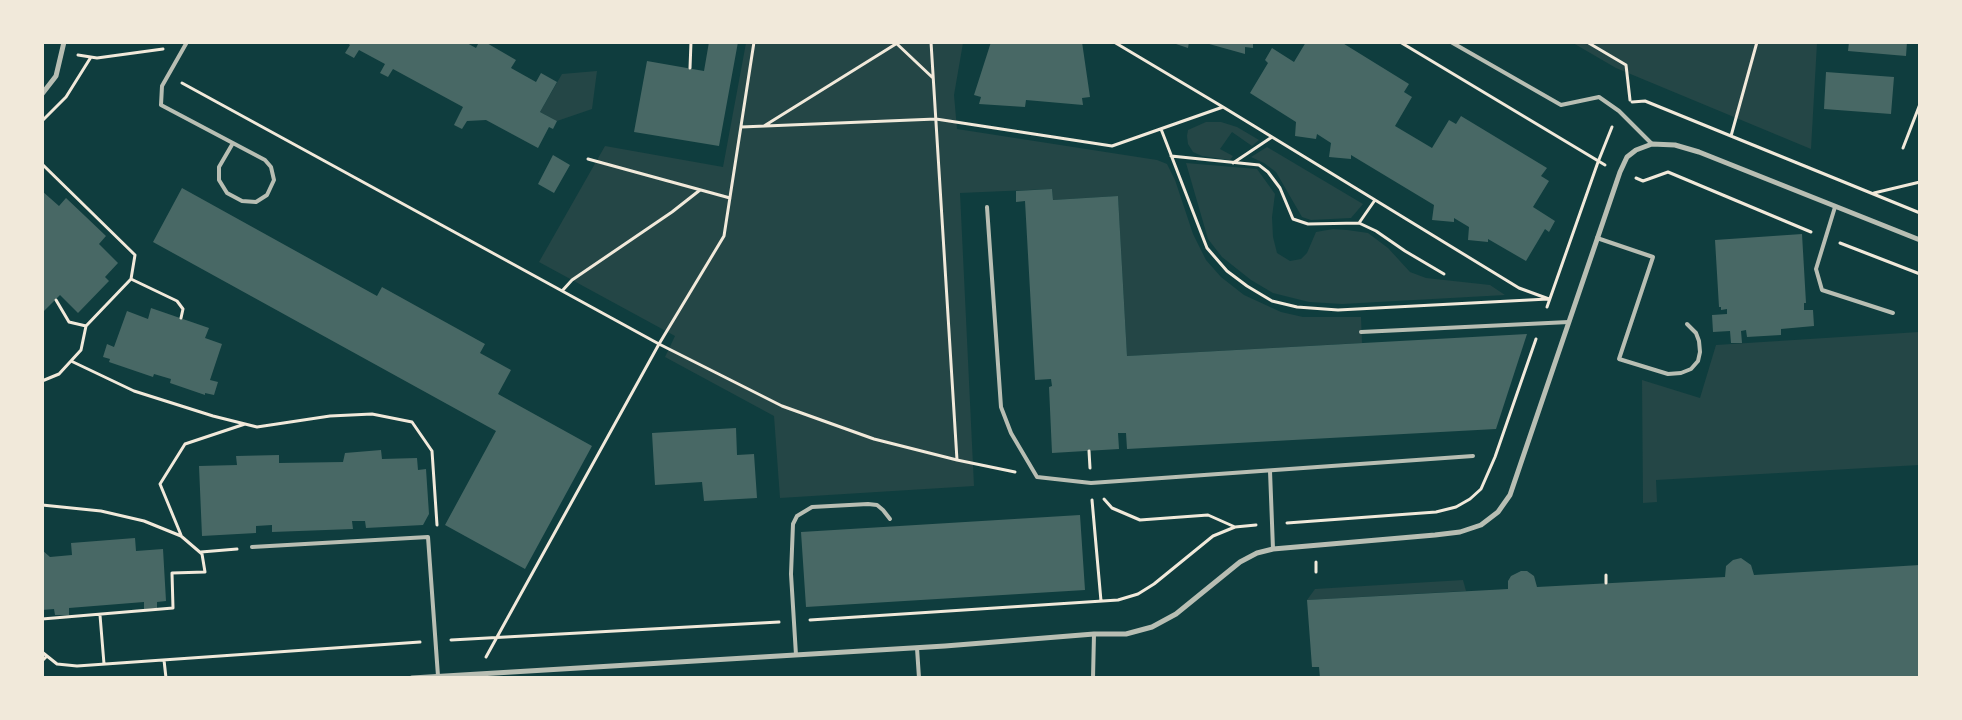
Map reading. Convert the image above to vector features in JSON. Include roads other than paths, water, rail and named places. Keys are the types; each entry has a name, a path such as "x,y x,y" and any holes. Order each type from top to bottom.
{"street":[{"path":"42,94 56,76 64,42"},
{"path":"412,678 917,648 1094,634 1126,634 1152,627 1176,614 1240,562 1273,549 1435,536 1460,532 1481,525 1498,512 1510,495 1620,172 1627,157 1636,150 1652,144 1674,145 1699,152 1920,240"}],"lane":[{"path":"187,42 162,86 161,105 266,160 271,167 274,180 267,195 256,202 242,201 227,193 219,180 219,167 233,143"},
{"path":"1451,42 1561,105 1599,97 1619,111 1652,144"},
{"path":"987,207 1001,407 1011,433 1037,477 1091,483 1473,456"},
{"path":"1836,207 1816,269 1822,290 1893,313"},
{"path":"1597,238 1653,257 1619,359 1668,374 1681,373 1691,369 1698,361 1700,352 1696,333 1687,324"},
{"path":"1361,332 1569,322"},
{"path":"1270,470 1273,549"},
{"path":"796,655 792,550 793,524 797,516 812,507 868,504 877,505 890,519"},
{"path":"252,548 428,537 438,676"},
{"path":"1093,678 1094,634"},
{"path":"917,648 919,678"}]}
